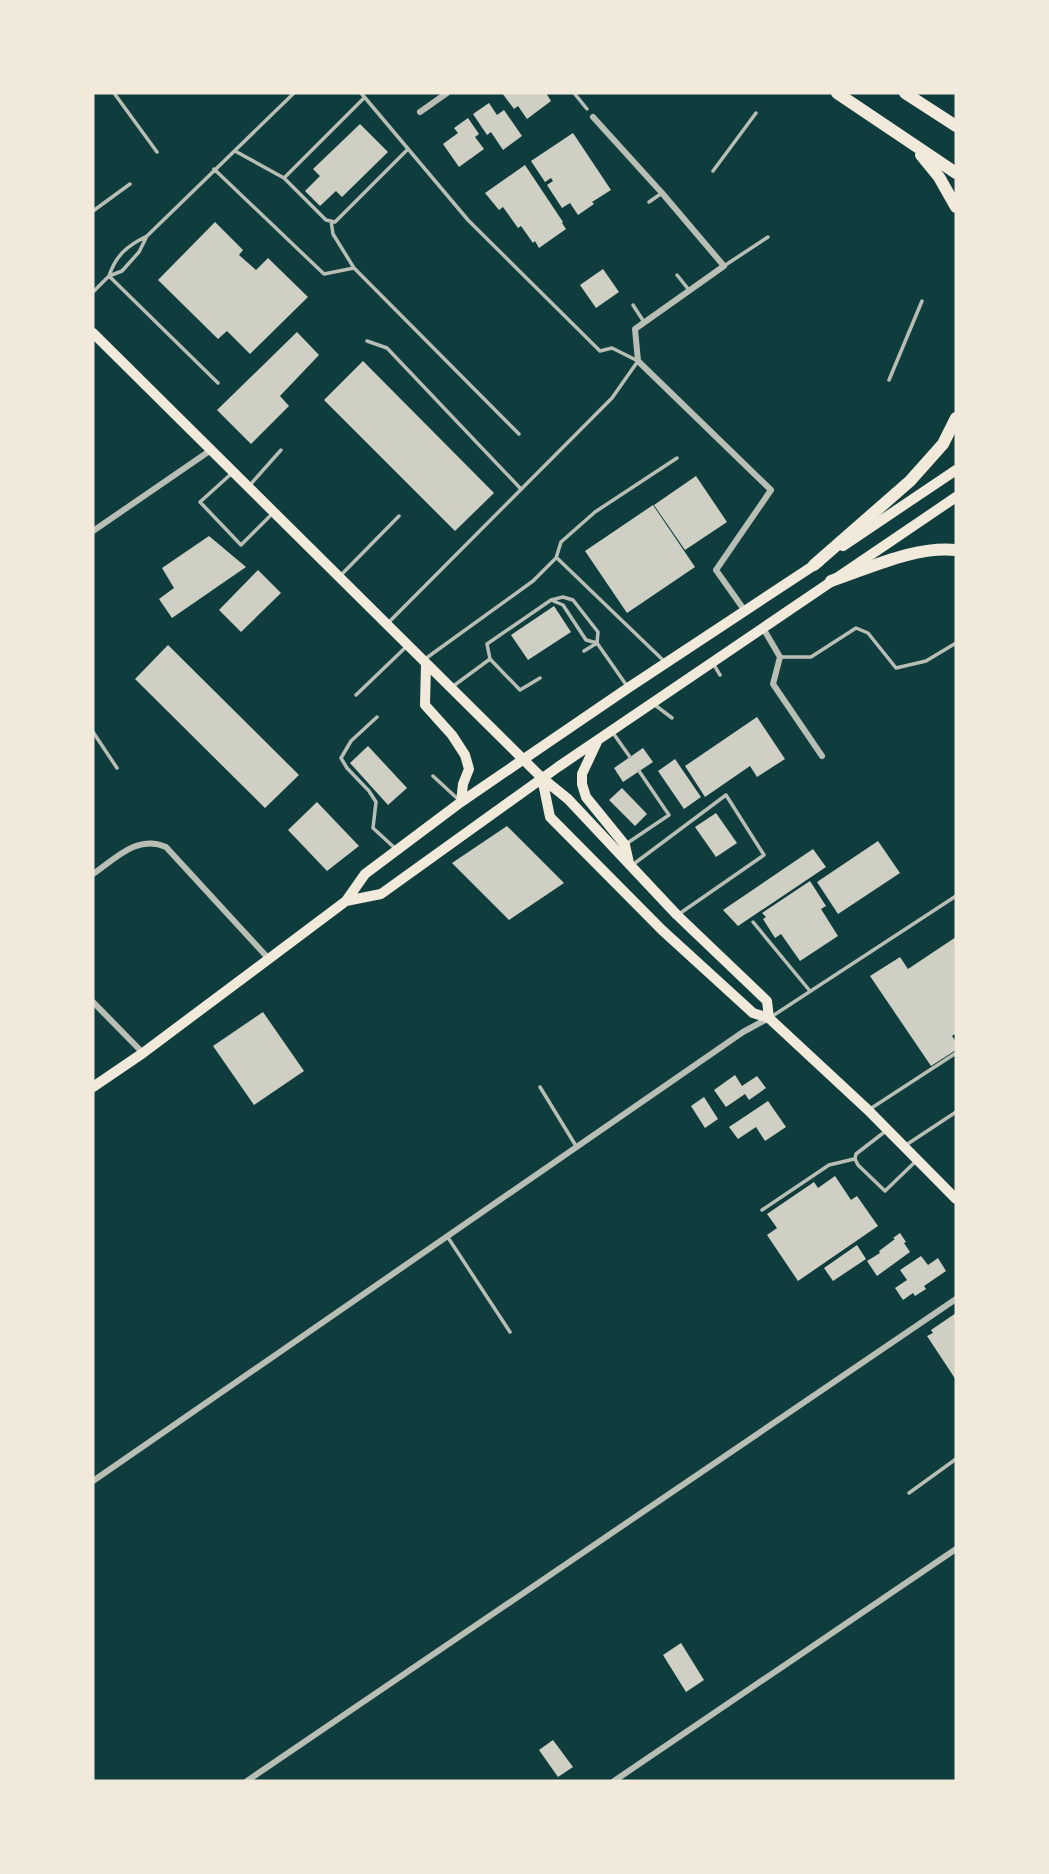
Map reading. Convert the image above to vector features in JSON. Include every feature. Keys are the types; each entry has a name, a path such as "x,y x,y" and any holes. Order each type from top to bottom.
{"highway":[{"path":"837,93 956,173"},
{"path":"905,93 956,126"},
{"path":"912,144 939,177 956,207"},
{"path":"814,565 911,481 943,444 956,418"},
{"path":"831,581 909,554 956,550"}],"main road":[{"path":"93,333 450,689 541,778 568,799 677,915 767,1001 769,1018"},
{"path":"93,1087 143,1053 346,901 365,874 461,802 956,470"},
{"path":"346,901 381,894 541,778 956,497"},
{"path":"424,662 425,705 452,735 465,755 469,769 463,784 461,802"},
{"path":"597,741 582,774 582,784 586,797 625,845 630,867"},
{"path":"541,778 550,817 662,930 753,1013 769,1018 868,1110 956,1199"}],"street":[{"path":"420,112 447,93"},
{"path":"593,117 724,266 635,329 638,360 771,490 716,570 745,611"},
{"path":"93,531 211,450"},
{"path":"763,628 780,657 773,684 822,756"},
{"path":"93,874 136,845 146,842 166,847 269,959"},
{"path":"93,1002 143,1053"},
{"path":"93,1480 576,1146 743,1032 769,1018"},
{"path":"247,1781 956,1299"},
{"path":"614,1781 956,1549"}],"lane":[{"path":"114,93 157,152"},
{"path":"109,276 114,263 130,245 147,236 293,93"},
{"path":"360,93 468,220 600,351 612,348 638,360 612,398 386,625"},
{"path":"574,93 587,109"},
{"path":"284,178 364,97"},
{"path":"713,171 756,113"},
{"path":"234,150 284,178 329,220 335,222 408,149"},
{"path":"214,169 324,274 354,268"},
{"path":"93,211 130,184"},
{"path":"649,202 662,193"},
{"path":"329,220 333,234 354,268 519,434"},
{"path":"93,292 109,276 122,271 139,253 147,236"},
{"path":"724,266 768,237"},
{"path":"677,275 689,290"},
{"path":"109,276 218,383"},
{"path":"889,380 922,301"},
{"path":"633,305 644,322"},
{"path":"367,341 387,348 521,489"},
{"path":"248,487 281,450"},
{"path":"424,662 533,581 556,558 561,542 595,512 677,458"},
{"path":"233,472 200,502 241,545 273,512"},
{"path":"339,578 399,516"},
{"path":"556,558 667,663"},
{"path":"540,678 520,690 490,659 487,644 551,600 563,597 573,600 598,632 597,643 628,688"},
{"path":"551,600 563,605 586,640 597,643"},
{"path":"780,657 810,657 856,628 868,633 896,668 926,661 956,643"},
{"path":"584,651 597,643"},
{"path":"356,695 407,646"},
{"path":"450,689 490,659"},
{"path":"712,663 720,675"},
{"path":"653,704 672,718"},
{"path":"377,717 351,741 341,758 346,768 376,802 373,828 397,850"},
{"path":"612,731 630,757"},
{"path":"93,732 117,768"},
{"path":"625,845 669,815 639,771"},
{"path":"433,776 461,802"},
{"path":"630,867 726,795 764,855 677,915"},
{"path":"769,1018 956,896"},
{"path":"753,922 810,991"},
{"path":"868,1110 956,1053"},
{"path":"540,1087 576,1146"},
{"path":"904,1147 956,1112"},
{"path":"887,1130 856,1154 858,1165 885,1191 918,1160"},
{"path":"762,1210 829,1165 855,1159"},
{"path":"447,1236 510,1332"},
{"path":"909,1493 956,1460"}],"building":[{"path":"502,93 546,93 551,101 527,119 518,106 514,109"},
{"path":"489,103 497,115 504,110 522,136 503,150 491,132 487,135 473,114"},
{"path":"468,118 479,134 475,137 484,149 459,167 443,144 458,133 454,128"},
{"path":"360,124 388,152 342,197 336,191 320,206 305,191 320,176 313,169"},
{"path":"573,133 611,190 578,215 570,203 562,208 547,185 553,181 551,178 545,182 531,161"},
{"path":"525,165 566,229 539,248 521,226 518,228 503,207 499,210 485,193"},
{"path":"215,222 243,250 239,255 256,270 268,258 308,297 250,354 227,331 218,339 158,280"},
{"path":"603,269 619,292 596,308 580,285"},
{"path":"297,332 319,355 280,396 289,406 251,444 217,410"},
{"path":"363,361 494,493 455,531 324,400"},
{"path":"696,476 727,522 685,550 654,505"},
{"path":"653,505 695,567 627,613 585,551"},
{"path":"209,536 246,567 172,618 159,599 174,588 162,568"},
{"path":"258,570 281,593 241,632 219,610"},
{"path":"554,606 571,632 528,660 511,635"},
{"path":"168,645 299,775 265,808 135,679"},
{"path":"757,717 785,759 757,777 750,766 705,797 685,766"},
{"path":"368,746 407,788 388,805 350,763"},
{"path":"643,748 653,762 623,782 614,768"},
{"path":"675,759 701,797 684,809 658,771"},
{"path":"622,788 647,814 635,826 609,800"},
{"path":"317,802 359,846 327,871 288,830"},
{"path":"716,813 737,843 716,857 695,827"},
{"path":"507,826 564,883 509,920 452,863"},
{"path":"878,841 900,873 838,914 817,882"},
{"path":"813,849 826,867 738,926 723,910"},
{"path":"810,881 826,906 821,909 838,936 800,961 781,934 775,938 762,913"},
{"path":"956,937 956,1033 952,1036 956,1042 956,1050 931,1066 870,976 900,957 908,969"},
{"path":"263,1012 304,1071 254,1105 213,1046"},
{"path":"735,1075 742,1086 757,1076 766,1088 749,1100 745,1094 726,1107 714,1090"},
{"path":"704,1097 718,1119 705,1128 691,1106"},
{"path":"768,1101 786,1127 765,1141 756,1127 738,1139 729,1127"},
{"path":"835,1176 851,1200 857,1196 878,1226 798,1281 767,1235 777,1228 767,1214 814,1182 818,1188"},
{"path":"900,1233 910,1252 877,1276 867,1261 880,1253 879,1251"},
{"path":"857,1245 866,1259 833,1281 824,1268"},
{"path":"921,1256 928,1265 938,1258 946,1271 924,1286 926,1289 903,1300 895,1288 907,1280 900,1270"},
{"path":"956,1313 956,1380 927,1336 933,1333 931,1330"},
{"path":"681,1643 704,1680 686,1692 663,1655"},
{"path":"553,1740 573,1767 558,1777 539,1750"}]}
